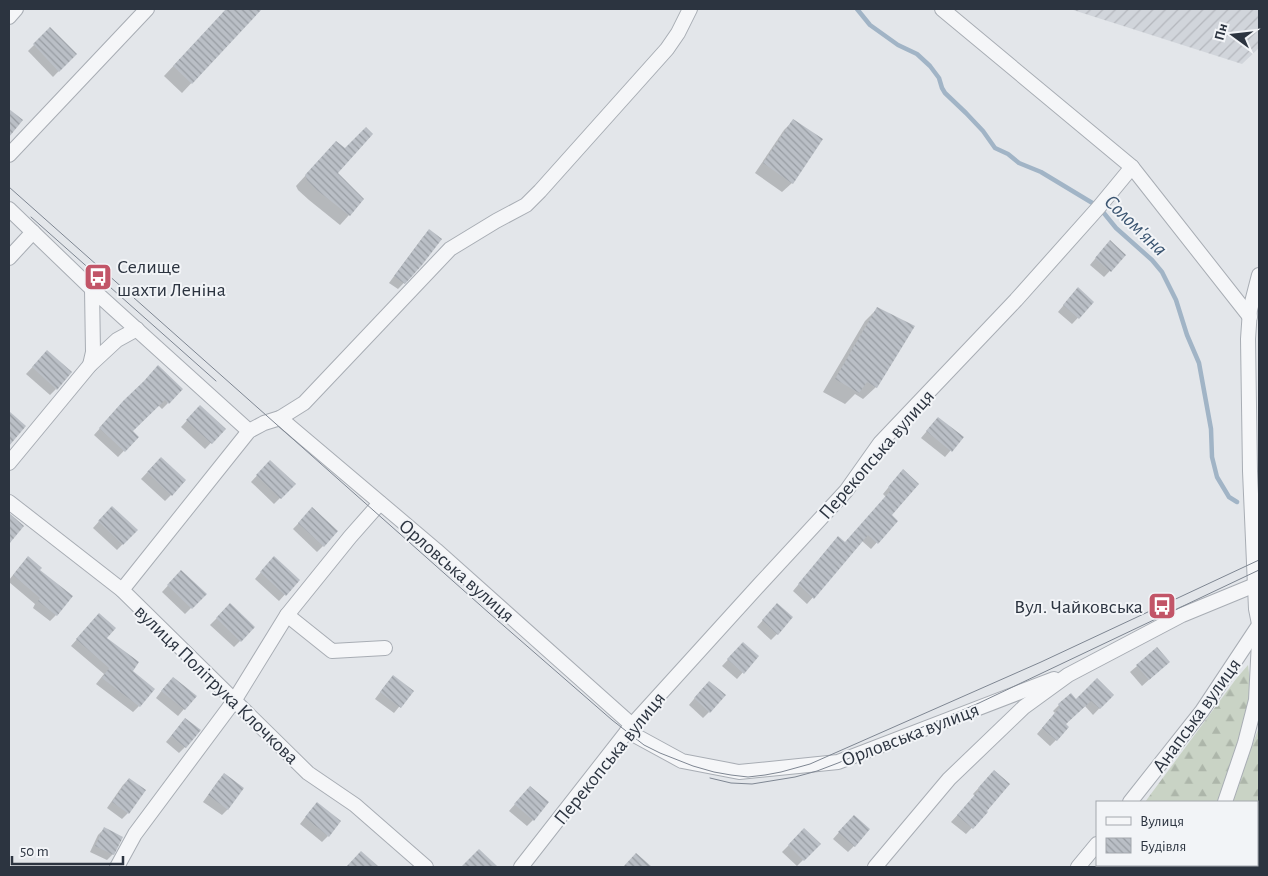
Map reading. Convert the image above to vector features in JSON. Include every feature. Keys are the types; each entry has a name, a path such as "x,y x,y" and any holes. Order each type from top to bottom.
{"street":[{"path":"9,17 16,9"},
{"path":"9,155 147,9"},
{"path":"122,590 250,431 264,423 280,418 304,403 450,249 526,204 540,191 667,49 678,33 690,9"},
{"path":"942,9 1132,167 1250,317"},
{"name":"Перекопська вулиця","path":"520,867 629,728 846,491 880,443 1016,300 1132,167"},
{"path":"9,209 92,289 250,431"},
{"path":"9,258 33,232"},
{"path":"1259,275 1250,310 1248,339 1255,471 1255,585 1259,624"},
{"path":"90,365 93,352 92,289"},
{"path":"9,463 90,365 117,340 137,329"},
{"name":"Орловська вулиця","path":"280,418 436,550 629,728 682,760 739,772 838,762 1076,670"},
{"name":"вулиця Політрука Клочкова","path":"9,502 122,590 308,773 354,804 426,867"},
{"path":"117,867 135,834 234,701 287,615 380,503"},
{"path":"875,867 949,779 1024,707 1068,674 1182,614 1255,585"},
{"path":"287,615 332,650 385,648"},
{"name":"Анапська вулиця","path":"1131,801 1202,711 1259,624"},
{"path":"1226,801 1245,743 1256,700 1259,641"},
{"path":"1078,867 1096,845"}],"shaded area":[{"path":"1070,9 1259,9 1259,48 1242,64"}],"green space":[{"path":"1248,665 1251,689 1245,722 1219,801 1146,801"},
{"path":"1259,727 1259,867 1208,867 1258,866 1258,801 1231,801"},
{"path":"1097,866 1198,866 1198,867"}],"building":[{"path":"226,9 262,9 192,84 173,66"},
{"path":"50,27 77,54 59,72 33,44"},
{"path":"9,109 23,120 9,137"},
{"path":"793,119 823,139 793,184 763,163"},
{"path":"366,127 373,134 338,173 364,199 350,216 318,191 307,180 305,175 336,141 345,148"},
{"path":"429,229 442,239 405,284 394,276"},
{"path":"1110,240 1126,255 1111,272 1095,258"},
{"path":"1078,287 1094,302 1079,319 1063,305"},
{"path":"877,307 915,326 877,388 867,382 859,393 835,379"},
{"path":"47,350 72,372 57,390 32,367"},
{"path":"158,365 183,389 169,404 165,400 133,431 139,437 125,452 99,428"},
{"path":"200,405 226,429 212,444 186,420"},
{"path":"9,411 26,426 9,446"},
{"path":"938,417 964,437 952,452 926,431"},
{"path":"161,457 186,480 172,496 147,472"},
{"path":"270,460 296,484 281,499 256,475"},
{"path":"903,469 919,484 892,515 898,521 878,544 868,535 814,599 798,584 838,536 845,542 891,490 888,487"},
{"path":"112,506 138,530 123,545 98,521"},
{"path":"312,507 338,531 324,547 298,523"},
{"path":"9,513 24,526 9,544"},
{"path":"28,556 42,568 40,570 73,596 57,616 38,601 40,598 13,575"},
{"path":"274,556 300,580 286,596 260,572"},
{"path":"181,570 207,594 192,609 167,585"},
{"path":"230,603 255,627 241,642 216,618"},
{"path":"777,603 793,617 778,635 762,620"},
{"path":"99,613 116,628 107,638 139,662 133,671 155,689 140,707 102,678 109,668 76,639"},
{"path":"743,642 759,656 744,674 727,659"},
{"path":"1157,647 1170,662 1149,680 1136,665"},
{"path":"393,675 414,691 401,708 380,692"},
{"path":"173,677 197,696 185,710 161,691"},
{"path":"1097,678 1114,695 1100,709 1091,701 1066,724 1069,727 1057,741 1042,728 1060,707 1058,704 1071,693 1076,699"},
{"path":"709,681 726,695 710,713 694,698"},
{"path":"185,718 201,730 186,748 171,736"},
{"path":"994,770 1010,784 973,829 957,815"},
{"path":"224,773 244,788 228,810 208,795"},
{"path":"129,778 146,790 129,814 112,802"},
{"path":"530,786 549,802 534,821 514,804"},
{"path":"317,802 341,821 329,837 305,817"},
{"path":"854,815 870,829 855,847 838,832"},
{"path":"104,827 123,837 114,855 95,846"},
{"path":"804,828 821,844 804,861 788,845"},
{"path":"479,849 498,867 461,867"},
{"path":"361,851 379,867 346,867"},
{"path":"636,853 652,867 623,867"}],"waterway":[{"name":"Солом'яна","path":"857,9 870,25 898,45 917,54 930,66 939,78 945,93 983,131 995,148 1008,154 1019,163 1041,172 1099,207 1116,228 1152,260 1162,272 1176,300 1187,335 1199,363 1211,429 1212,457 1217,477 1229,497 1237,502"}],"tram line":[{"path":"9,187 612,720 644,745 693,766 714,772 748,777 781,772 810,764 1041,662 1259,560"},
{"path":"31,217 216,381"},
{"path":"710,778 731,783 752,784 795,777 817,771 979,703 1259,570"}],"place":[{"name":"Селище шахти Леніна","path":"98,277"},
{"name":"Вул. Чайковська","path":"1162,606"}]}
